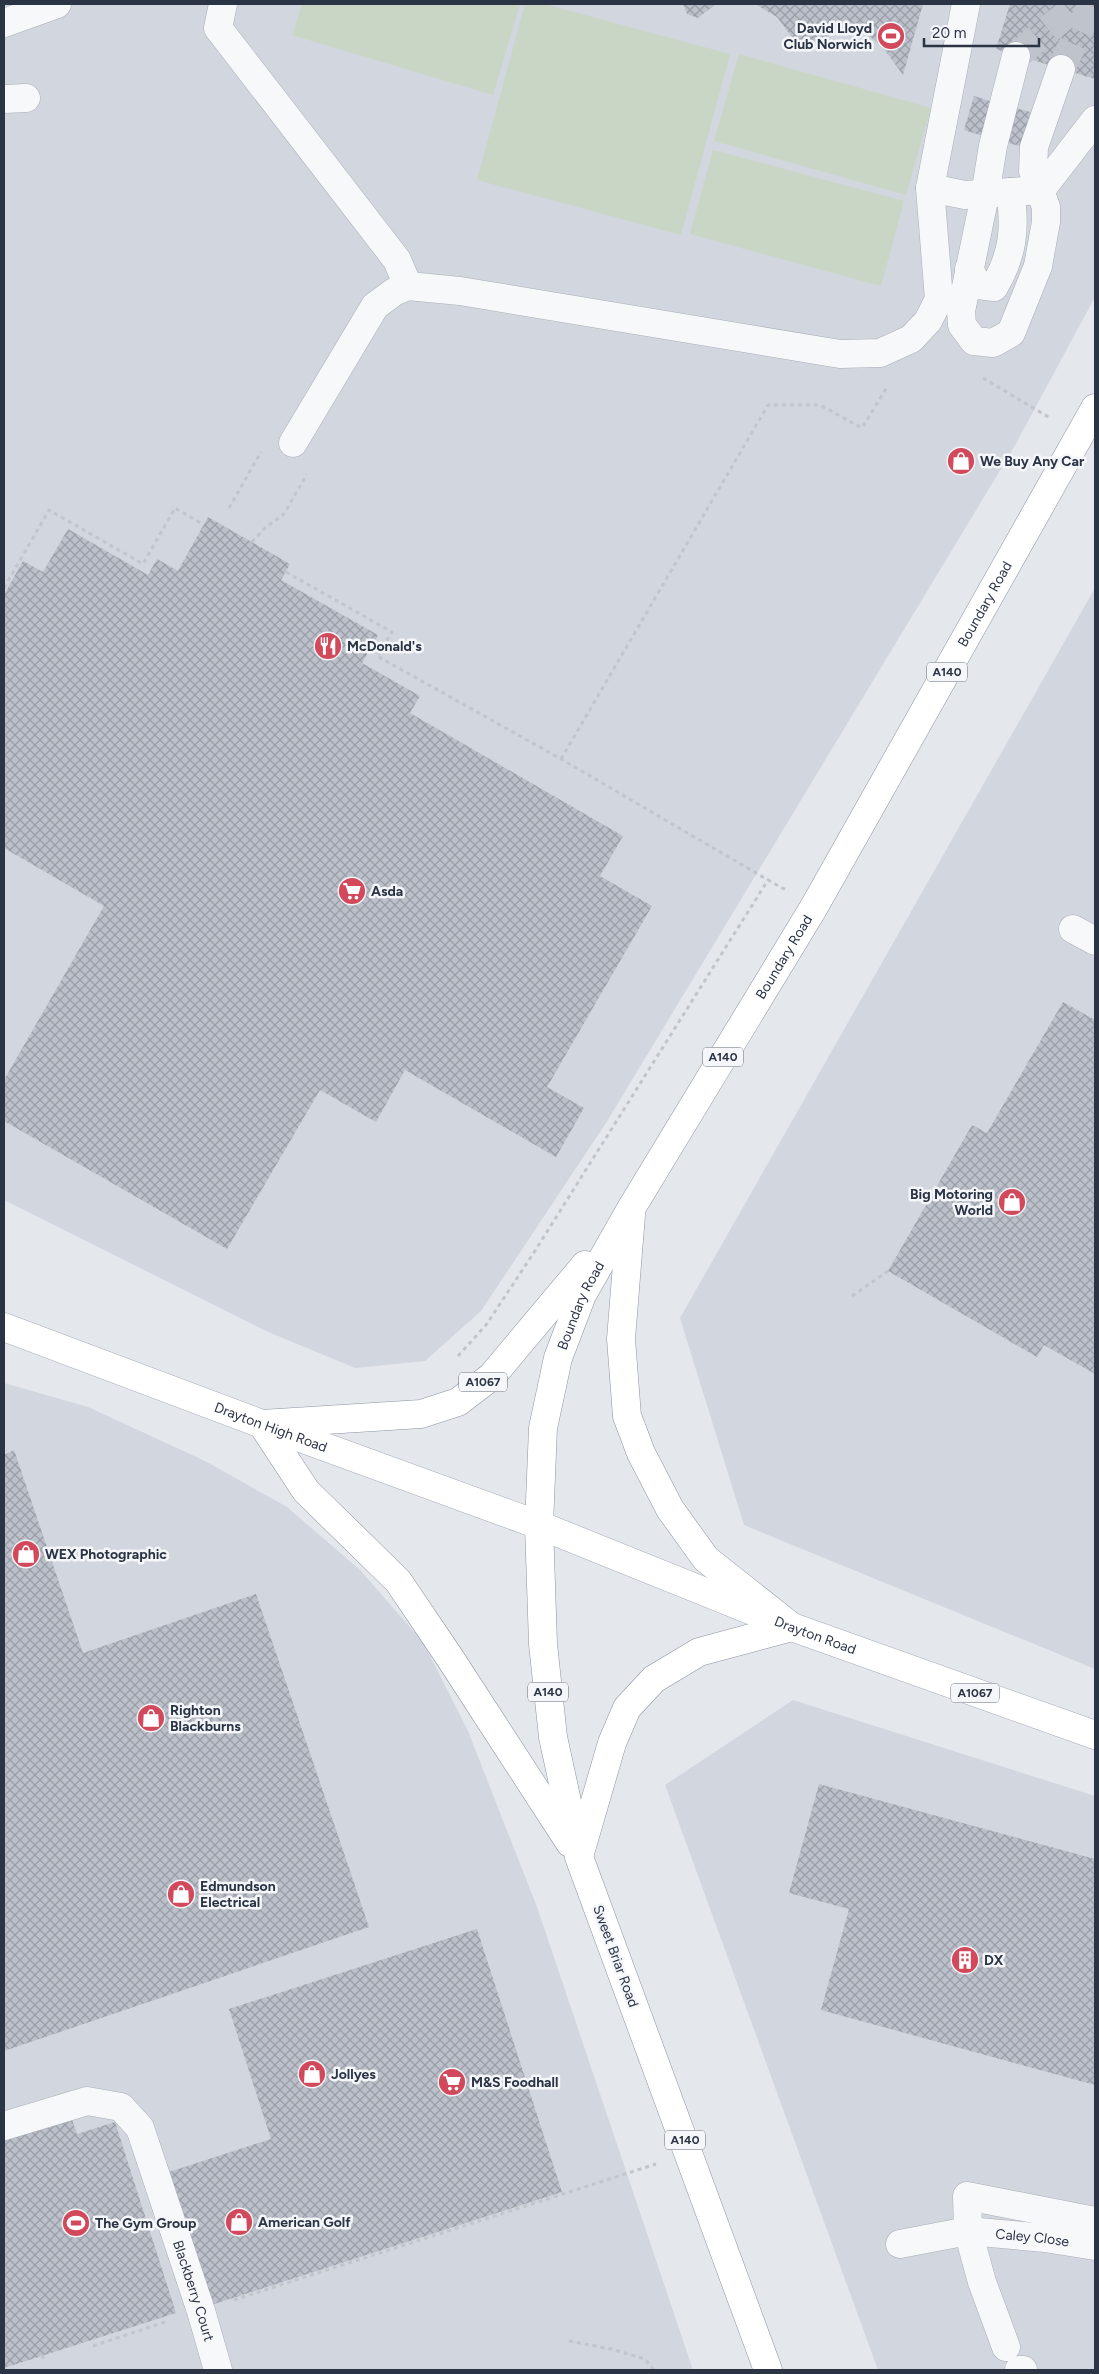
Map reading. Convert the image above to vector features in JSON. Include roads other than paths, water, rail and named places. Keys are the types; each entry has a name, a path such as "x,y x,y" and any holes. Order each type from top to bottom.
{"main road":[{"name":"Boundary Road","path":"539,1525 542,1445 558,1358 582,1296 632,1207 814,907 1095,408"},
{"name":"A1067","path":"262,1424 421,1414 458,1402 492,1376 533,1329 632,1207"},
{"name":"A140","path":"632,1207 621,1339 627,1416 641,1453 670,1509 706,1559 792,1627"},
{"name":"Drayton High Road","path":"4,1327 539,1525"},
{"name":"A140","path":"262,1424 306,1491 398,1581 579,1856"},
{"name":"Drayton Road","path":"539,1525 792,1627 1095,1735"},
{"name":"Sweet Briar Road","path":"539,1525 543,1644 553,1737 579,1856 690,2154 767,2370"},
{"path":"579,1856 612,1743 627,1708 654,1679 699,1652 792,1627"}],"street":[{"path":"4,23 57,4"},
{"path":"293,443 375,306 394,292 408,286 470,293 840,354 880,353 911,338 928,321 939,299 930,188 966,4"},
{"path":"220,16 397,260 408,286"},
{"path":"1016,56 993,146 998,193 970,269 961,310 962,325 974,341 993,343 1011,333 1038,266 1046,222 1046,207 1033,171 1034,147 1061,69"},
{"path":"930,188 965,195 1041,190 1095,120"},
{"name":"Blackberry Court","path":"4,2126 87,2100 121,2107 140,2128 218,2370"},
{"path":"1006,2347 982,2282 968,2231 966,2196 1095,2221"},
{"name":"Caley Close","path":"900,2244 968,2231 1045,2238 1095,2246"}],"tunnel":[{"path":"1016,56 1079,4"},
{"path":"1061,69 1092,4"}],"place":[{"name":"David Lloyd Club Norwich","path":"891,36"},
{"name":"We Buy Any Car","path":"961,461"},
{"name":"McDonald's","path":"328,646"},
{"name":"Asda","path":"352,891"},
{"name":"Big Motoring World","path":"1012,1202"},
{"name":"WEX Photographic","path":"26,1554"},
{"name":"Righton Blackburns","path":"151,1718"},
{"name":"Edmundson Electrical","path":"181,1894"},
{"name":"DX","path":"965,1960"},
{"name":"Jollyes","path":"312,2074"},
{"name":"M&S Foodhall","path":"452,2082"},
{"name":"American Golf","path":"239,2222"},
{"name":"The Gym Group","path":"76,2223"}]}
